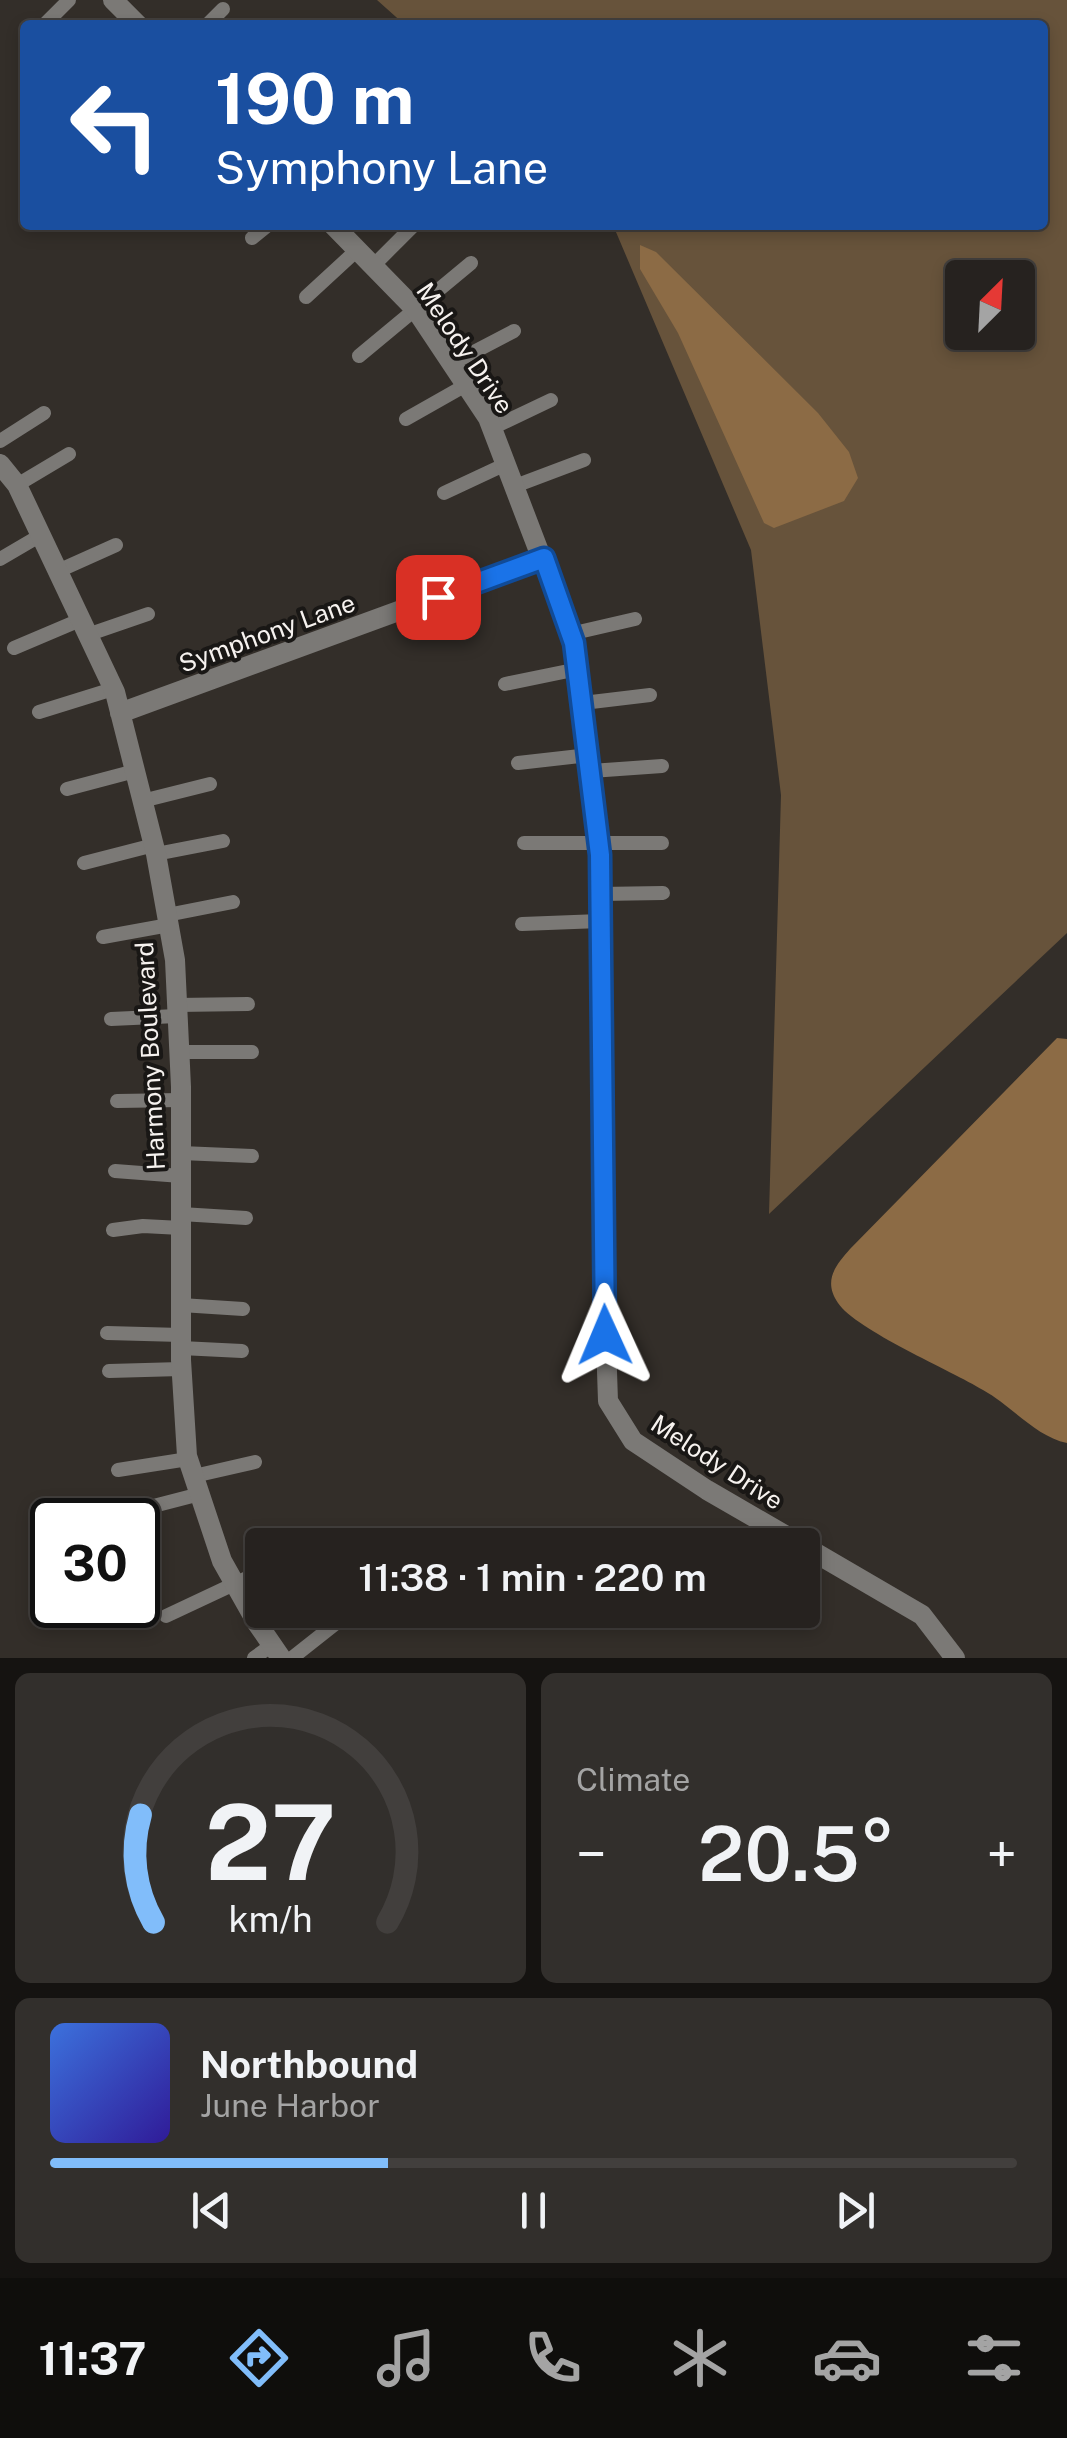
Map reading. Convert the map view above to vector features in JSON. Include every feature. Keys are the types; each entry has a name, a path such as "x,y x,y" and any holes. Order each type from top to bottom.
{"street":[{"path":"115,1 133,20"},
{"name":"Melody Drive","path":"338,230 416,310 492,428 570,634 583,703 599,842 608,1402 633,1441 773,1528"},
{"name":"Harmony Boulevard","path":"0,464 18,485 114,688 155,850 175,960 181,1100 181,1351 194,1476 222,1560 276,1651"},
{"name":"Symphony Lane","path":"120,713 544,558"},
{"name":"Melody Drive","path":"820,1555 922,1614 955,1658"}],"lane":[{"path":"49,20 70,0"},
{"path":"212,20 223,9"},
{"path":"252,238 262,230"},
{"path":"372,266 409,230"},
{"path":"306,296 356,250"},
{"path":"359,356 471,263"},
{"path":"451,364 514,332"},
{"path":"406,419 466,385"},
{"path":"492,428 552,400"},
{"path":"0,441 44,413"},
{"path":"18,485 69,454"},
{"path":"514,486 584,460"},
{"path":"444,492 506,464"},
{"path":"0,559 41,536"},
{"path":"58,571 116,545"},
{"path":"14,648 148,614"},
{"path":"570,634 635,619"},
{"path":"505,684 578,669"},
{"path":"39,712 114,688"},
{"path":"583,703 650,695"},
{"path":"518,763 662,766"},
{"path":"67,789 135,771"},
{"path":"142,801 210,784"},
{"path":"84,863 222,841"},
{"path":"524,843 662,842"},
{"path":"600,894 663,893"},
{"path":"103,937 233,902"},
{"path":"522,924 600,921"},
{"path":"111,1020 248,1004"},
{"path":"179,1052 252,1052"},
{"path":"117,1101 181,1100"},
{"path":"181,1152 252,1156"},
{"path":"115,1171 181,1176"},
{"path":"113,1230 246,1218"},
{"path":"181,1305 243,1309"},
{"path":"107,1333 181,1351 242,1351"},
{"path":"109,1371 181,1351"},
{"path":"148,1498 194,1476 255,1462"},
{"path":"118,1470 194,1476"},
{"path":"166,1616 245,1578"},
{"path":"292,1658 330,1628"},
{"path":"254,1658 276,1651"}],"shaded area":[{"path":"377,0 1067,0 1067,933 769,1214 781,795 751,550 615,230 1048,230 1048,20 399,20"},
{"path":"640,245 656,252 818,413 849,452 858,478 844,501 774,528 764,523 678,333 640,269"},
{"path":"1057,1038 1067,1039 1067,1443 1044,1434 983,1390 864,1325 838,1303 831,1288 836,1268 850,1249"}],"route":[{"path":"438,597 544,558 574,643 600,855 605,1335"}]}
